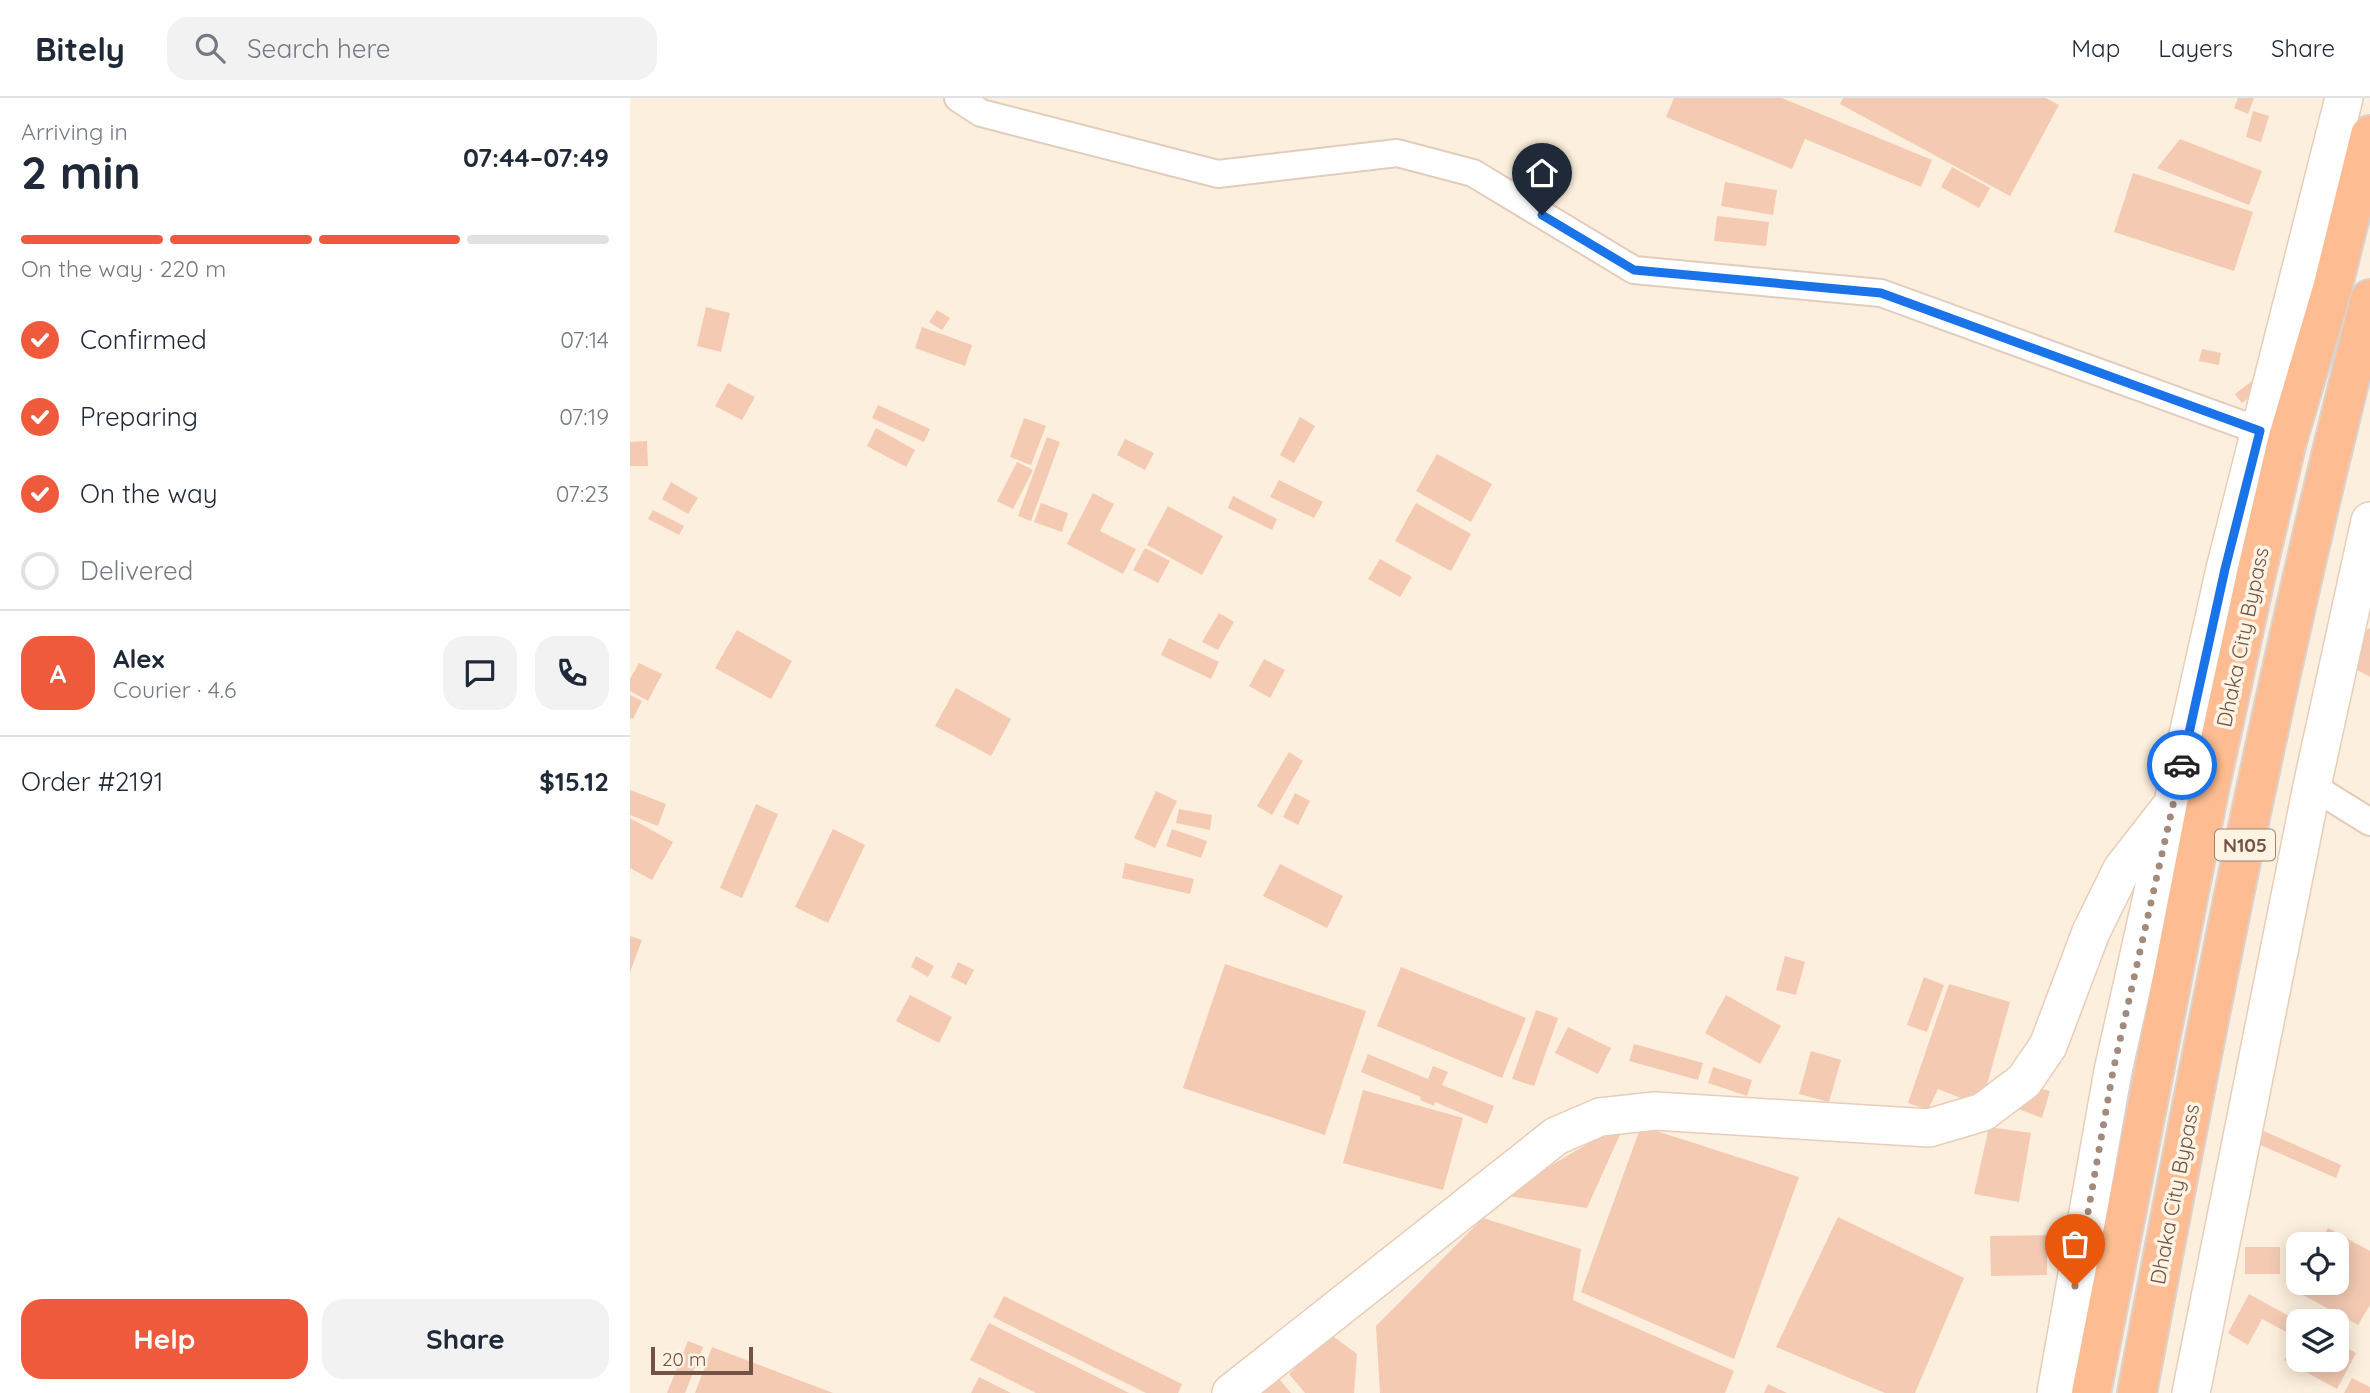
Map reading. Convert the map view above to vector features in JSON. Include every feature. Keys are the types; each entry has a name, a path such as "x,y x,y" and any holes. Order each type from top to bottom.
{"highway":[{"name":"Dhaka City Bypass","path":"2091,1393 2206,803 2256,574 2287,441 2332,289 2370,135"},
{"name":"Dhaka City Bypass","path":"2137,1393 2195,1085 2258,781 2332,450 2370,300"}],"main road":[{"path":"2056,1393 2113,1071 2225,569 2344,98"},
{"path":"2191,1393 2312,786 2370,520"},
{"path":"1231,1393 1556,1136 1600,1116 1655,1111 1929,1128 1983,1112 2024,1081 2048,1046 2091,932 2122,869 2173,804"}],"street":[{"path":"958,98 981,113 1218,174 1397,153 1473,173 1634,270 1881,293 2260,431"},
{"path":"2312,786 2370,822"}],"building":[{"path":"1674,98 1782,98 1932,160 1921,187 1805,139 1792,169 1666,117"},
{"path":"1843,98 2046,98 2059,105 2010,196 1840,104"},
{"path":"2238,98 2254,98 2248,114 2234,108"},
{"path":"2253,111 2269,116 2261,142 2246,137"},
{"path":"2180,139 2262,171 2249,205 2157,168"},
{"path":"1952,167 1990,188 1979,208 1941,187"},
{"path":"2133,173 2253,212 2234,271 2114,232"},
{"path":"1725,182 1777,190 1773,215 1721,206"},
{"path":"1717,216 1769,222 1766,246 1714,241"},
{"path":"706,307 730,313 721,352 697,346"},
{"path":"937,310 950,318 942,330 929,322"},
{"path":"922,327 972,345 965,366 915,348"},
{"path":"2202,349 2221,353 2219,365 2199,361"},
{"path":"2252,381 2259,390 2242,403 2235,394"},
{"path":"728,383 755,397 742,420 715,406"},
{"path":"878,405 930,429 924,442 872,418"},
{"path":"1300,417 1315,426 1294,463 1280,455"},
{"path":"1024,418 1046,426 1031,465 1010,457"},
{"path":"876,428 915,450 906,467 867,446"},
{"path":"1047,437 1060,442 1031,521 1018,516"},
{"path":"1125,439 1154,453 1145,470 1117,455"},
{"path":"647,441 648,466 630,466 630,442"},
{"path":"1437,454 1492,484 1471,522 1416,491"},
{"path":"1017,462 1033,470 1013,509 997,501"},
{"path":"1279,480 1323,502 1314,518 1270,497"},
{"path":"671,482 698,498 688,514 662,499"},
{"path":"1093,493 1114,504 1100,531 1136,549 1123,574 1067,544"},
{"path":"1233,496 1277,519 1272,530 1228,508"},
{"path":"1041,503 1068,513 1062,532 1034,522"},
{"path":"1416,503 1471,534 1451,571 1395,541"},
{"path":"1168,506 1223,536 1202,575 1147,545"},
{"path":"653,510 684,526 679,535 648,519"},
{"path":"1145,548 1170,561 1158,583 1133,570"},
{"path":"1380,559 1412,577 1400,597 1368,579"},
{"path":"1219,613 1234,622 1218,650 1202,642"},
{"path":"2368,628 2370,629 2370,677 2348,665"},
{"path":"737,630 792,661 771,699 715,668"},
{"path":"1169,638 1219,662 1211,679 1161,655"},
{"path":"1264,659 1285,670 1270,698 1249,686"},
{"path":"639,663 662,674 648,701 630,691 630,679"},
{"path":"956,688 1011,719 991,756 935,726"},
{"path":"630,695 642,701 633,719 630,718"},
{"path":"1289,752 1303,761 1272,815 1257,806"},
{"path":"630,790 666,804 658,826 630,815"},
{"path":"1156,791 1177,801 1155,848 1134,838"},
{"path":"1295,793 1310,801 1298,825 1283,817"},
{"path":"756,804 778,814 742,898 720,888"},
{"path":"1179,809 1212,815 1210,830 1176,823"},
{"path":"630,818 673,842 652,880 630,868"},
{"path":"833,829 865,845 828,923 795,907"},
{"path":"1172,829 1207,841 1201,858 1166,846"},
{"path":"1125,863 1194,879 1190,894 1122,878"},
{"path":"1280,864 1343,896 1327,928 1263,896"},
{"path":"630,936 642,940 630,972"},
{"path":"916,956 934,966 928,977 911,967"},
{"path":"1785,956 1805,962 1796,995 1776,990"},
{"path":"958,962 974,970 966,985 951,977"},
{"path":"1225,964 1366,1011 1325,1135 1183,1088"},
{"path":"1401,967 1526,1018 1502,1078 1377,1026"},
{"path":"1924,977 1944,985 1927,1032 1907,1025"},
{"path":"1949,984 2010,1002 1986,1088 1963,1099 1938,1089 1928,1110 1908,1103"},
{"path":"910,995 952,1017 939,1043 896,1021"},
{"path":"1726,995 1781,1026 1760,1064 1705,1033"},
{"path":"1536,1010 1558,1018 1534,1086 1512,1079"},
{"path":"1568,1027 1611,1048 1598,1074 1555,1053"},
{"path":"1634,1044 1703,1063 1698,1080 1629,1061"},
{"path":"1811,1051 1841,1060 1829,1102 1799,1094"},
{"path":"1368,1054 1428,1079 1433,1066 1448,1072 1442,1085 1494,1106 1487,1124 1435,1102 1434,1106 1420,1100 1421,1097 1361,1072"},
{"path":"1713,1067 1752,1080 1747,1096 1708,1083"},
{"path":"2026,1085 2050,1091 2042,1118 2008,1105"},
{"path":"1363,1090 1463,1118 1443,1190 1343,1163"},
{"path":"1626,1121 1587,1208 1501,1195"},
{"path":"1641,1126 1799,1177 1734,1359 1581,1292"},
{"path":"1989,1127 2031,1133 2019,1202 1974,1194"},
{"path":"2257,1128 2341,1165 2336,1178 2251,1141"},
{"path":"1838,1217 1964,1278 1915,1393 1885,1393 1776,1347"},
{"path":"1483,1218 1581,1249 1573,1300 1734,1371 1725,1393 1380,1393 1376,1326"},
{"path":"2047,1235 2047,1275 1991,1276 1990,1236"},
{"path":"2349,1240 2370,1251 2370,1305 2358,1325 2349,1320 2349,1309 2329,1309 2303,1295 2349,1295"},
{"path":"2245,1247 2280,1247 2280,1274 2245,1274"},
{"path":"2249,1294 2286,1314 2286,1332 2262,1319 2248,1345 2228,1333"},
{"path":"1004,1296 1182,1384 1178,1393 1146,1393 993,1317"},
{"path":"989,1323 1129,1393 1036,1393 970,1360"},
{"path":"1330,1334 1357,1354 1354,1393 1305,1393 1289,1374"},
{"path":"688,1341 703,1347 685,1393 667,1393"},
{"path":"712,1347 833,1393 695,1393"},
{"path":"2349,1349 2356,1353 2349,1366"},
{"path":"2306,1372 2346,1372 2337,1389"},
{"path":"1274,1373 1291,1393 1250,1393"},
{"path":"979,1377 1011,1393 971,1393"},
{"path":"2352,1378 2370,1387 2370,1393 2344,1393"},
{"path":"1768,1384 1787,1393 1764,1393"}],"way so far":[{"path":"2075,1286 2113,1071 2182,765"}],"route":[{"path":"1542,215 1634,270 1881,293 2260,431 2225,569 2182,765"}]}
